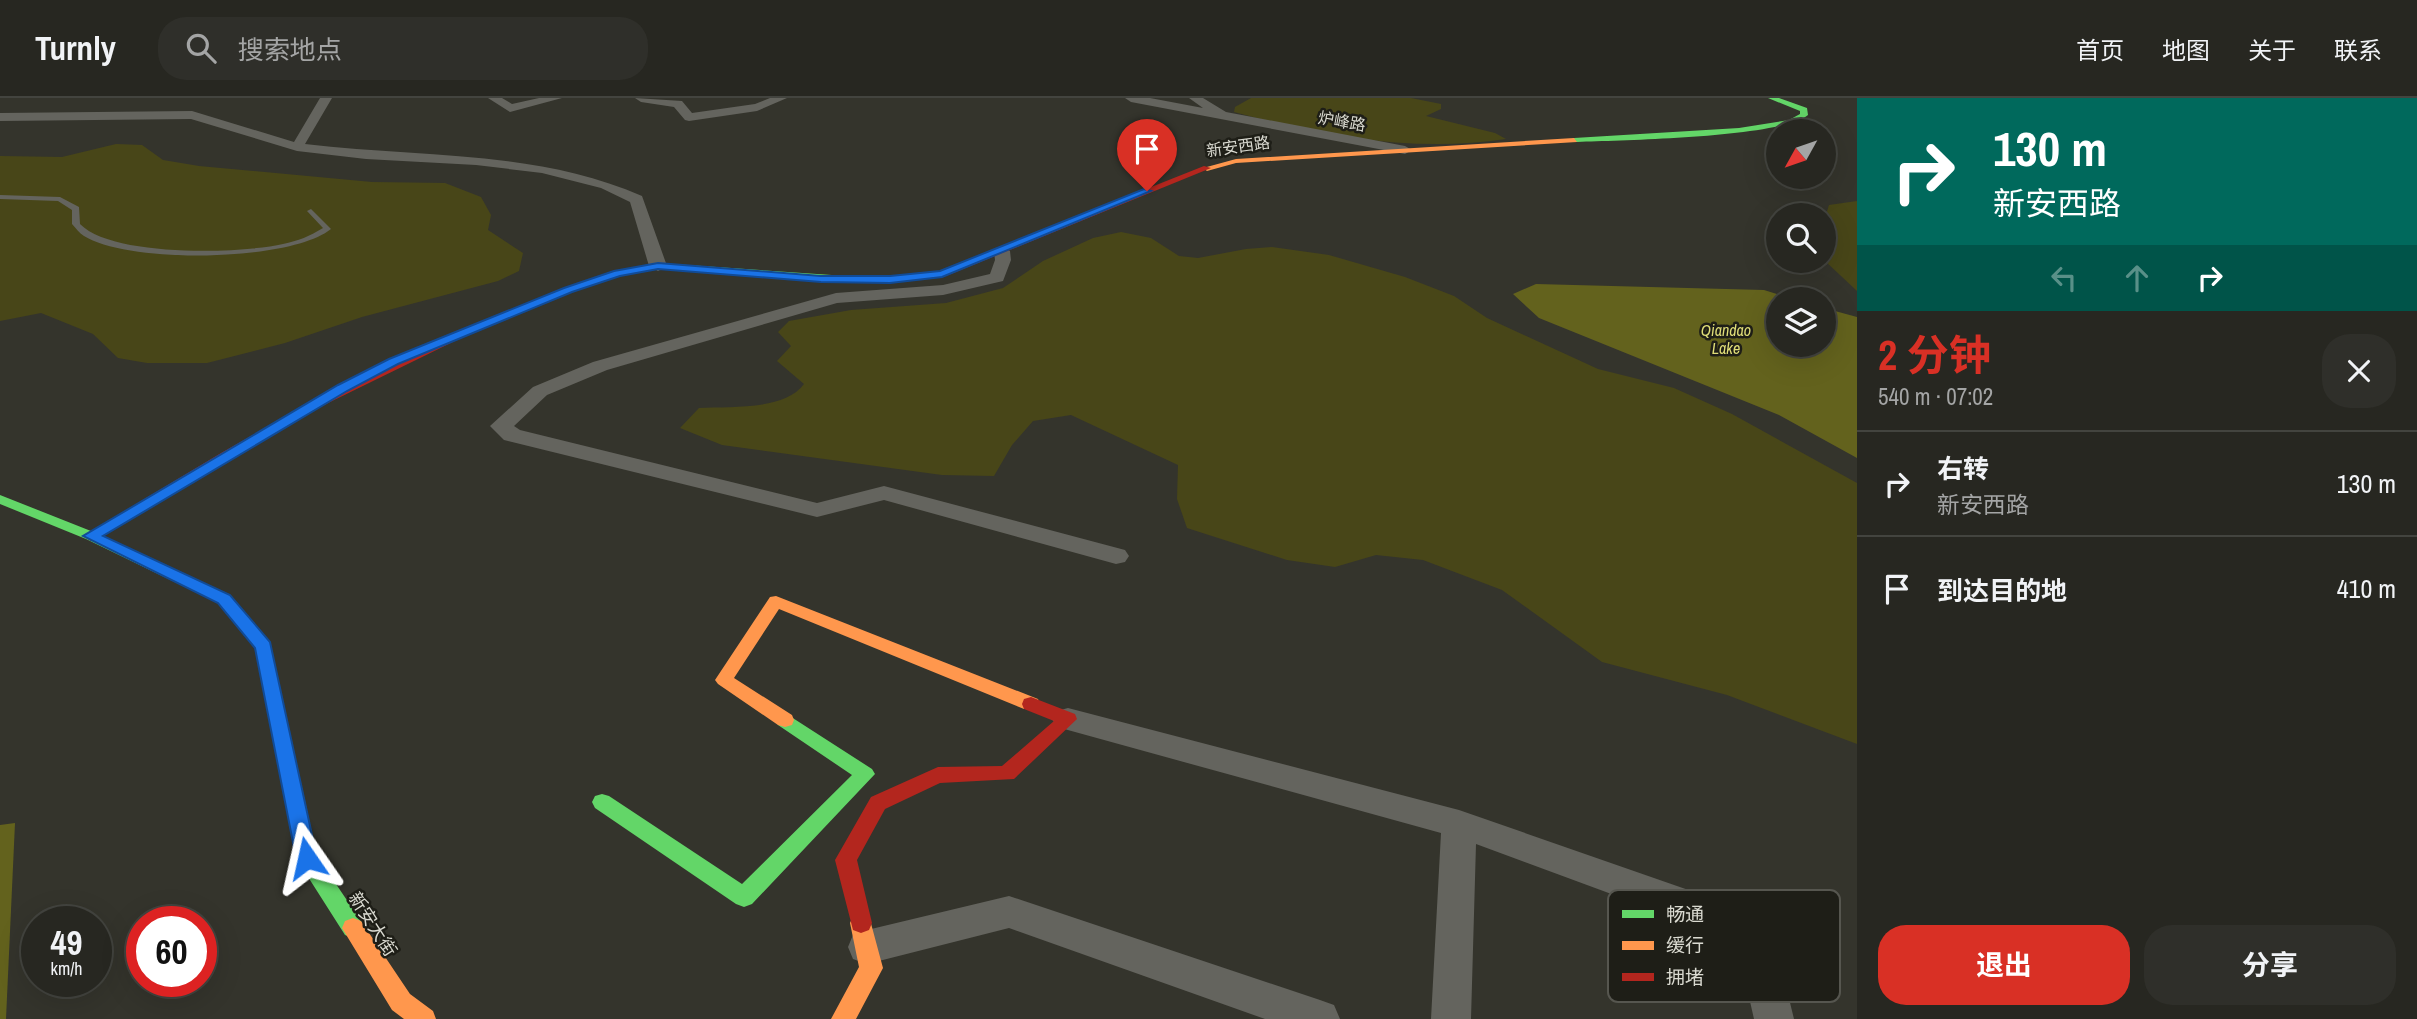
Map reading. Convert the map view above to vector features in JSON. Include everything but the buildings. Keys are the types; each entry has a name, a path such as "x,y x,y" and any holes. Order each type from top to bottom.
{"street":[{"path":"297,147 326,98"},
{"path":"494,98 510,108 556,98"},
{"path":"641,98 678,104 689,117 757,107 781,98"},
{"path":"1131,98 1222,115"},
{"name":"炉峰路","path":"1195,98 1222,115 1405,150"},
{"name":"新安西路","path":"91,536 342,388 394,362 568,290 617,273 658,266 821,279 890,280 942,274 1195,171 1236,161 1739,130 1791,122 1804,115 1804,110 1772,98"},
{"path":"0,117 192,115 207,117 236,130 297,147 375,156 490,161 551,169 608,184 637,199 658,266"},
{"path":"1002,251 1003,260 996,277 973,284 943,290 836,298 600,366 540,391 501,426 512,435 817,510 884,493 1116,556"},
{"name":"新安大街","path":"0,499 91,536 224,599 264,646 307,858 401,1002 424,1019"},
{"path":"602,802 744,897 865,774 724,680 776,601 1068,719 1459,824 1643,890"},
{"path":"843,1019 871,968 846,860 878,803 938,775 1007,774 1068,719"},
{"path":"1451,1019 1459,824"},
{"path":"867,947 1009,912 1320,1019"},
{"path":"1770,1002 1774,1019"}],"lane":[{"path":"0,197 60,200 76,209 76,224 87,235 140,250 174,252 255,252 319,237 327,229 311,211"}],"shaded area":[{"path":"1251,98 1411,98 1441,104 1441,109 1426,116 1495,133 1506,139 1438,144 1335,135 1234,112 1235,107"},
{"path":"116,144 142,145 163,160 199,166 372,182 445,183 481,197 491,215 488,230 523,253 519,271 498,281 362,317 285,343 207,363 147,363 118,358 93,334 41,313 0,321 0,156 62,157"},
{"path":"1857,201 1857,291 1836,271 1836,204"},
{"path":"1121,232 1151,238 1179,256 1198,258 1272,247 1329,255 1405,277 1454,296 1487,318 1598,369 1674,388 1732,414 1857,483 1857,744 1727,695 1602,662 1502,590 1423,560 1376,555 1335,567 1287,560 1187,528 1177,499 1178,465 1071,415 1033,421 1012,445 994,476 942,475 722,445 680,428 699,408 770,403 795,393 804,384 777,361 791,346 778,332 789,321 851,310 946,303 1003,288 1043,261 1093,238"}],"water":[{"name":"Qiandao Lake","path":"1536,284 1764,290 1766,357 1836,357 1836,311 1857,317 1857,458 1779,415 1539,318 1513,294"},
{"path":"15,823 6,1019 0,1019 0,825"}],"traffic: fast":[{"path":"1574,140 1739,130 1791,122 1804,115 1804,110 1772,98"},
{"path":"459,335 617,273 658,266 861,280"},
{"path":"0,499 91,536 224,599 264,646 307,858 353,928"},
{"path":"602,802 744,897 865,774 785,720"}],"traffic: slow":[{"path":"1207,168 1236,161 1574,140"},
{"path":"785,720 724,680 776,601 1031,704"},
{"path":"843,1019 871,968 861,923"},
{"path":"353,928 401,1002 424,1019"}],"traffic: jam":[{"path":"861,280 890,280 942,274 1207,168"},
{"path":"91,536 317,404 459,335"},
{"path":"861,923 846,860 878,803 938,775 1007,774 1068,719 1031,704"}],"route":[{"path":"307,858 264,646 224,599 91,536 342,388 394,362 568,290 617,273 658,266 821,279 890,280 942,274 1147,191"}]}
